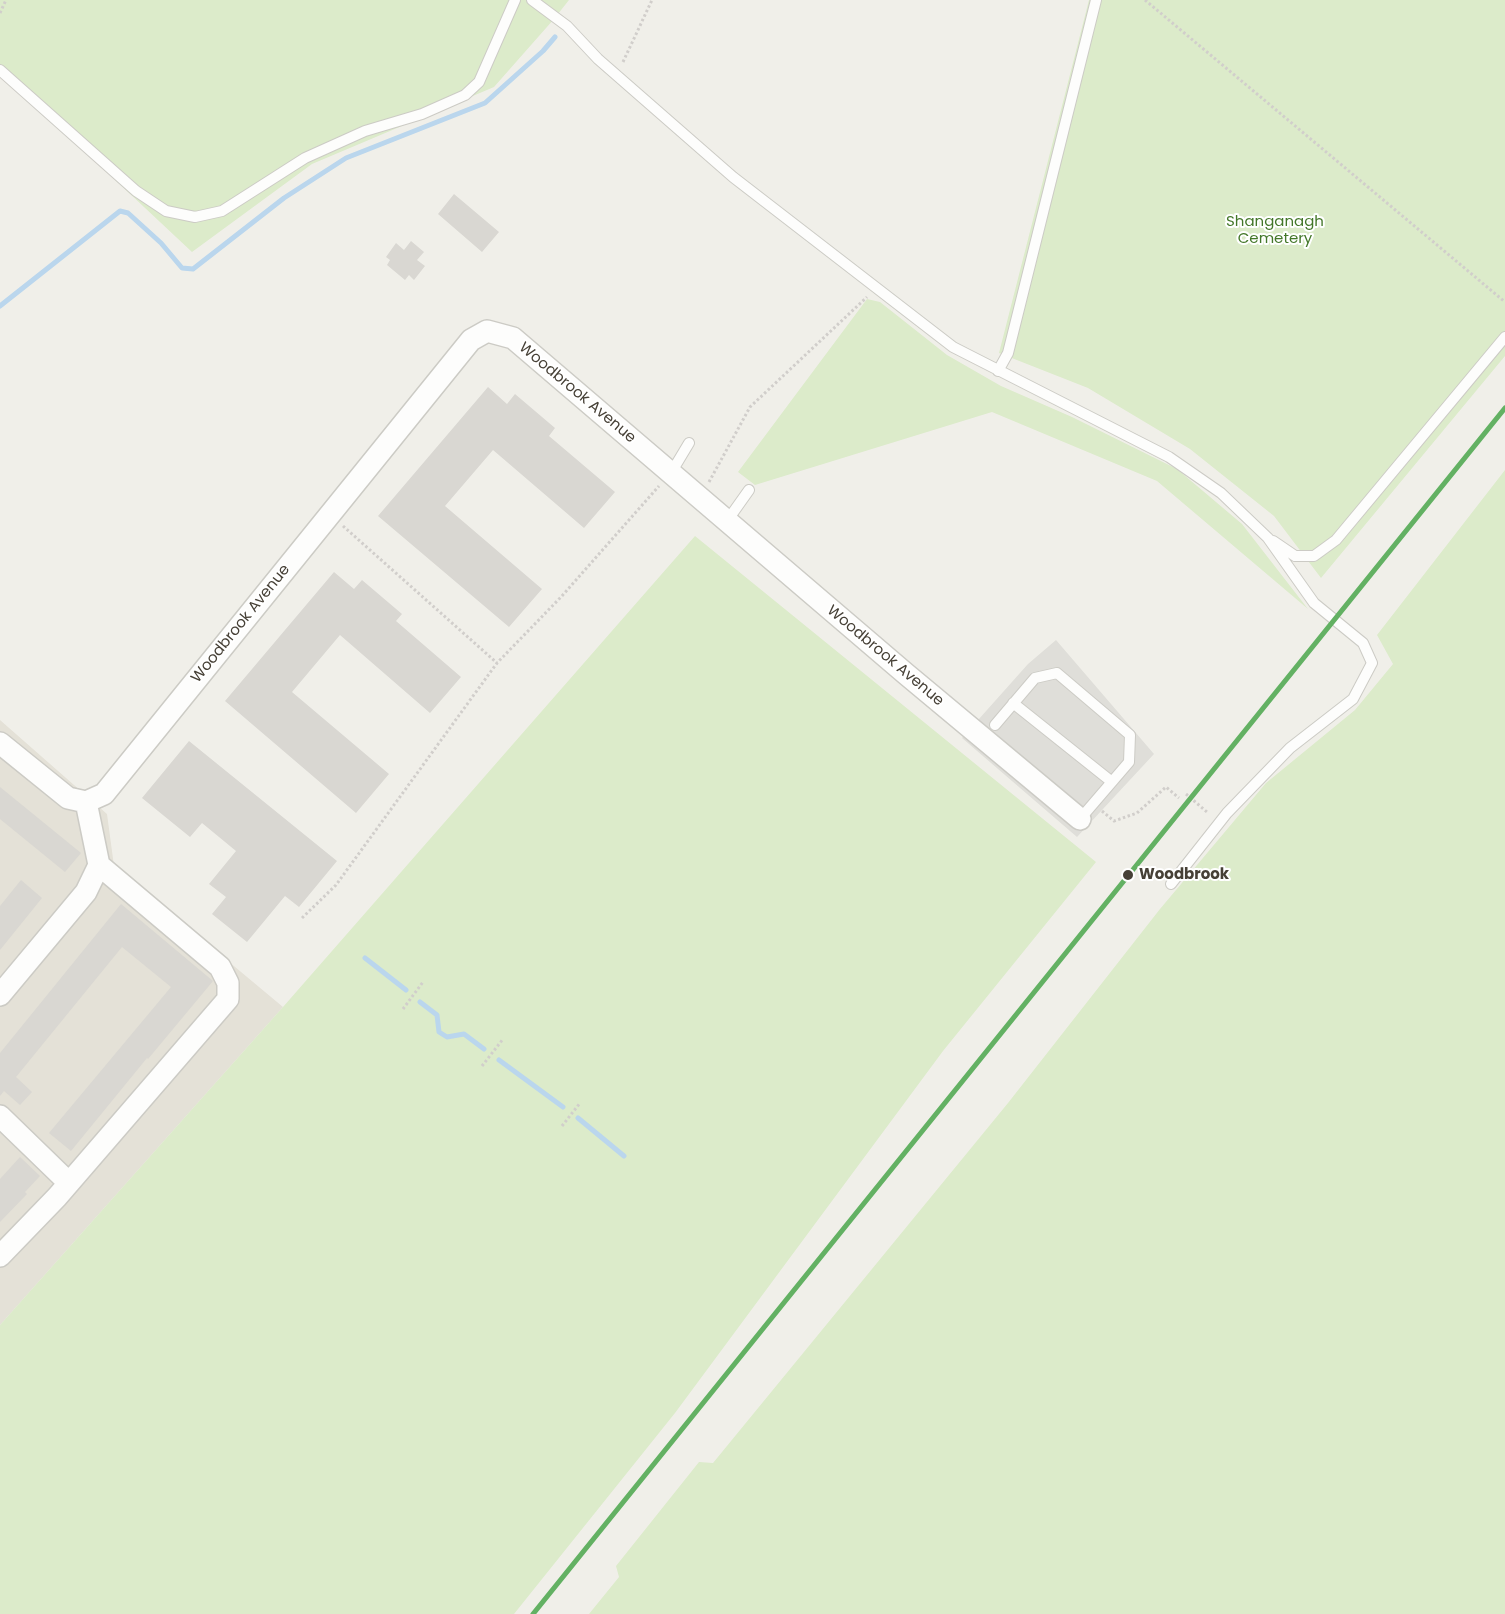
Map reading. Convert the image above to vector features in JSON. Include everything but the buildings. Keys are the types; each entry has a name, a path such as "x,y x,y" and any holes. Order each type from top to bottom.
{"street":[{"name":"Woodbrook Avenue","path":"86,802 104,794 471,340 487,331 513,338 906,674 1087,812"},
{"path":"0,742 68,798 86,802 99,865 86,892 0,995"},
{"path":"0,1256 57,1197 228,999 228,983 220,967 99,865"},
{"path":"0,1116 68,1182"}],"lane":[{"path":"0,70 136,191 166,211 195,217 222,211 305,158 365,131 422,114 465,95 479,82 515,0"},
{"path":"532,0 566,26 598,60 733,177 953,347 1169,457 1221,493 1268,538 1295,556 1314,556 1336,540 1505,337"},
{"path":"998,370 1008,353 1096,0"},
{"path":"671,473 689,443"},
{"path":"727,521 749,490"},
{"path":"1171,884 1227,814 1290,748 1353,699 1372,663 1362,643 1314,603 1268,538"},
{"path":"995,725 1034,678 1057,673 1130,735 1129,762 1087,812"},
{"path":"1013,703 1112,782"}],"path":[{"path":"0,13 6,0"},
{"path":"623,62 652,0"},
{"path":"1145,0 1505,302"},
{"path":"700,498 750,407 876,288"},
{"path":"302,918 336,885 497,664 561,598 671,473"},
{"path":"331,512 339,523 497,664"},
{"path":"1087,812 1114,821 1137,812 1166,787 1179,798"},
{"path":"1186,794 1207,812"},
{"path":"403,1009 423,982"},
{"path":"482,1066 503,1039"},
{"path":"562,1126 580,1103"}],"shaded area":[{"path":"1056,640 1154,754 1077,837 962,738 1028,664"},
{"path":"0,720 107,814 114,866 283,1007 0,1325"}],"green space":[{"path":"0,0 569,0 494,87 312,164 192,252 0,72"},
{"name":"Shanganagh Cemetery","path":"1089,0 1505,0 1505,356 1321,578 1274,516 1190,449 1088,388 999,353"},
{"path":"867,299 880,302 947,355 1001,386 1072,417 1177,469 1242,524 1308,609 1157,481 992,412 755,485 738,472"},
{"path":"1505,470 1505,1614 589,1614 619,1577 616,1566 699,1462 713,1463 1008,1103 1160,909 1266,783 1355,710 1393,664 1377,635"},
{"path":"695,536 1096,862 943,1051 675,1413 514,1614 0,1614 0,1325 283,1007"}],"waterway":[{"path":"0,306 120,211 128,213 161,243 182,268 193,269 284,198 346,158 485,103 543,51 555,37"},
{"path":"365,958 406,990"},
{"path":"420,1002 437,1015 439,1032 447,1037 464,1034 484,1049"},
{"path":"499,1060 563,1107"},
{"path":"578,1118 624,1156"}],"transit line":[{"path":"533,1614 1505,408"}],"place":[{"name":"Woodbrook","path":"1128,875"}]}
